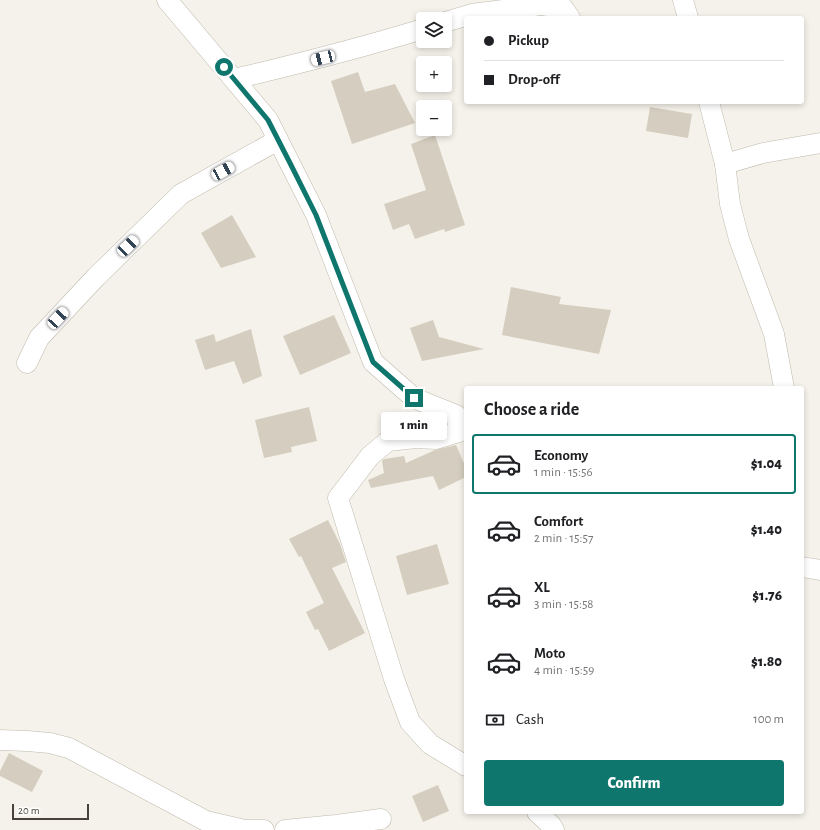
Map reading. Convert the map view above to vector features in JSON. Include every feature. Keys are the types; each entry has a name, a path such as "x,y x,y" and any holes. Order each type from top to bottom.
{"street":[{"path":"167,0 268,120 316,215 373,362 414,398 456,415 459,432 436,440 416,438 388,441 370,456 338,498 394,679 410,722 430,744 464,765"},
{"path":"683,0 687,16"},
{"path":"465,16 542,5 564,9"},
{"path":"452,20 464,16"},
{"path":"234,79 360,48 416,31"},
{"path":"710,104 725,164 730,204 739,239 774,334 784,386"},
{"path":"27,363 39,338 96,277 181,194 278,140"},
{"path":"725,164 763,153 820,143"},
{"path":"804,568 820,570"},
{"path":"0,740 27,740 50,743 69,748 206,821 245,830 264,830"},
{"path":"539,814 551,825 554,830"},
{"path":"285,830 381,819"}],"building":[{"path":"358,72 365,92 395,84 415,123 352,144 331,81"},
{"path":"650,107 692,114 688,138 646,131"},
{"path":"435,136 465,225 445,232 444,229 415,239 409,224 393,230 384,204 426,190 411,144"},
{"path":"232,215 256,257 221,268 201,233"},
{"path":"511,287 561,297 559,304 611,310 599,354 502,335"},
{"path":"334,315 351,353 300,375 283,336"},
{"path":"433,320 439,337 484,349 422,361 410,328"},
{"path":"251,329 262,376 243,384 234,361 205,370 195,340 214,334 216,342"},
{"path":"309,407 317,441 291,447 292,452 264,458 255,420"},
{"path":"456,445 464,463 464,478 439,490 433,476 371,488 368,480 384,473 382,461 384,459 404,456 406,463 435,450"},
{"path":"328,520 340,544 346,562 332,568 365,633 329,651 318,629 315,630 306,612 324,603 301,556 299,557 289,539"},
{"path":"437,544 449,584 407,595 396,556"},
{"path":"9,753 43,771 32,792 0,776 0,771"},
{"path":"438,785 449,811 423,822 412,796"}],"route":[{"path":"224,67 268,120 291,165 316,215 373,362 414,398"}]}
